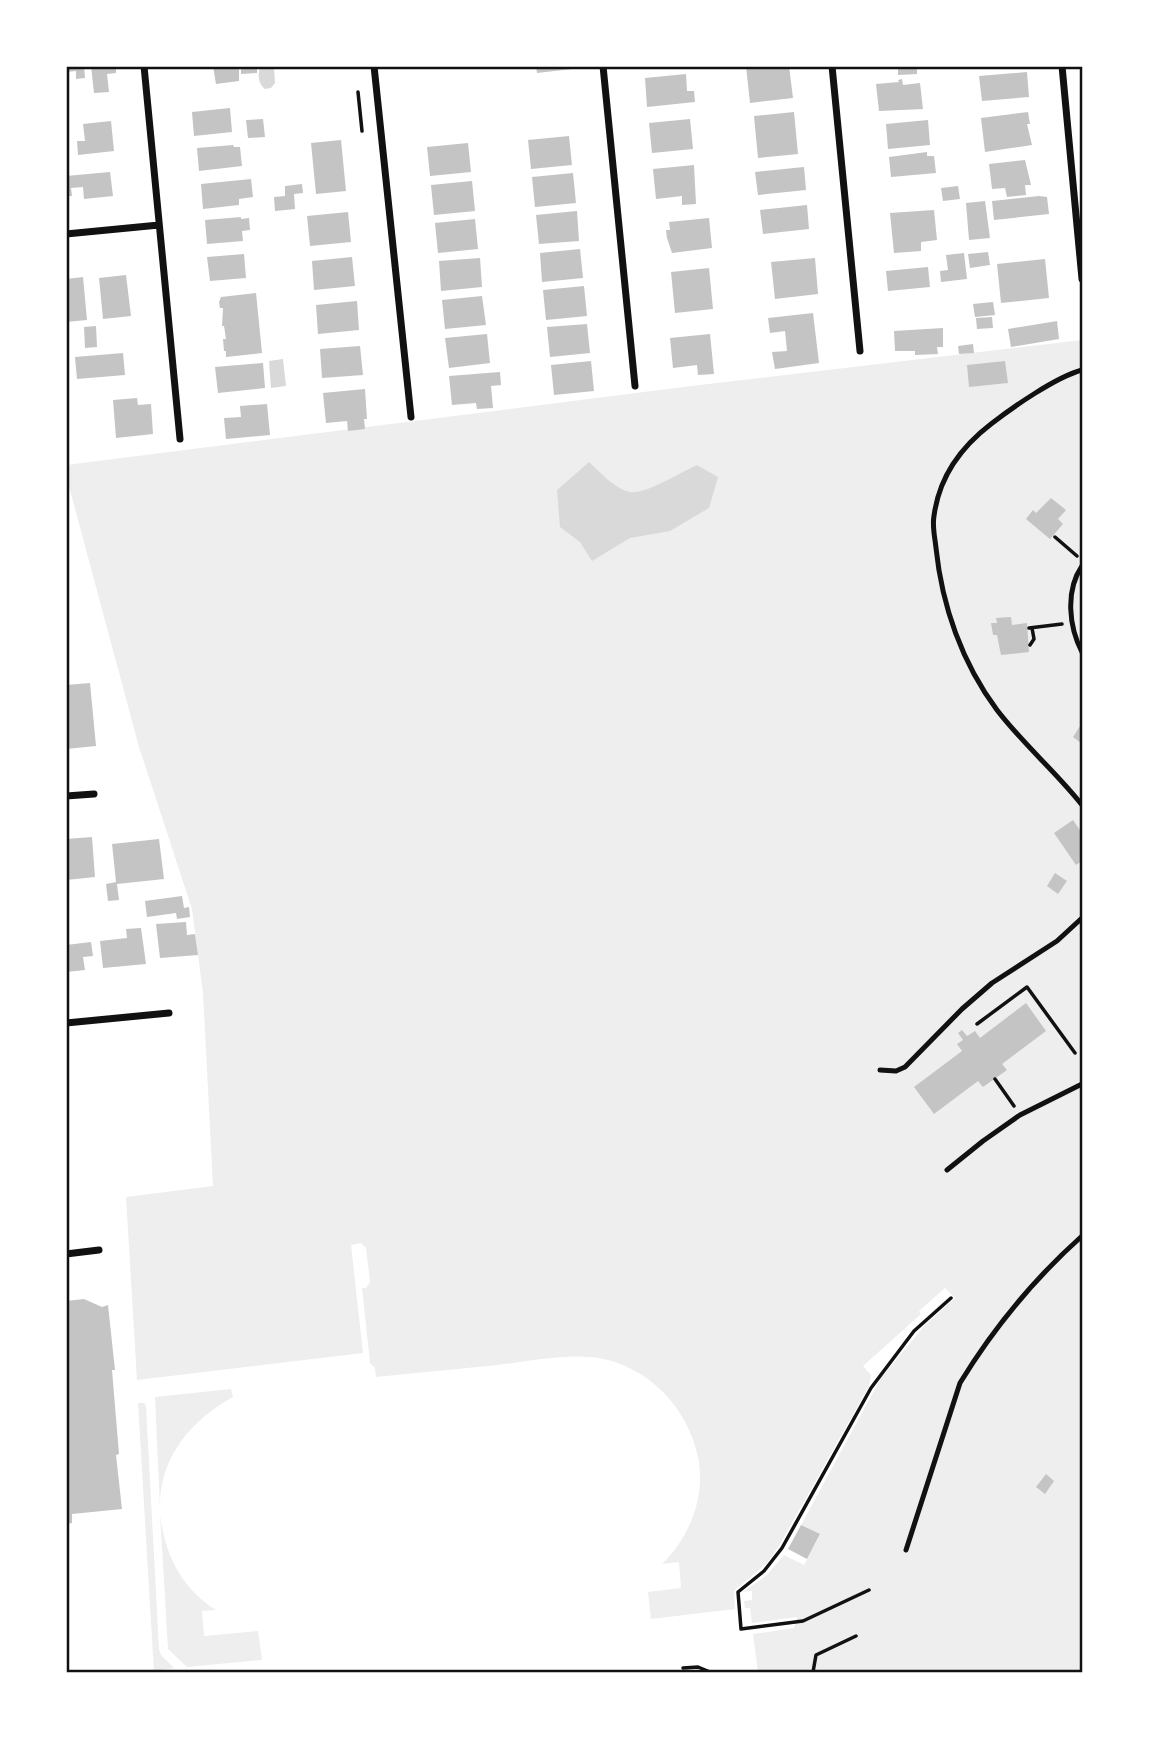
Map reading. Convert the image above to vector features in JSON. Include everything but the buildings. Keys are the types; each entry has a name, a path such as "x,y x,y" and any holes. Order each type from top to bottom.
{"street":[{"path":"144,66 180,439"},
{"path":"374,66 411,418"},
{"path":"603,66 635,386"},
{"path":"832,66 860,351"},
{"path":"1062,66 1083,279"},
{"path":"66,234 159,225"},
{"path":"66,796 94,794"},
{"path":"66,1023 169,1013"},
{"path":"66,1254 99,1250"}],"lane":[{"path":"1083,370 1032,396 974,436 951,464 940,488 933,518 945,598 953,626 970,666 997,709 1083,805"},
{"path":"1083,566 1073,589 1070,612 1074,634 1083,652"},
{"path":"880,1070 896,1071 905,1067 962,1009 992,983 1056,941 1083,918"},
{"path":"947,1170 1020,1115 1083,1084"},
{"path":"906,1550 960,1383 973,1362 1039,1278 1083,1236"}],"path":[{"path":"358,92 362,131"},
{"path":"1055,537 1077,555"},
{"path":"1030,645 1034,639 1031,627 1063,624"},
{"path":"977,1024 1027,987 1075,1053"},
{"path":"1035,1014 1042,1009"},
{"path":"995,1079 1016,1109"},
{"path":"869,1590 803,1621 741,1629 738,1592 764,1571 782,1548 871,1388 914,1331 951,1298"},
{"path":"813,1672 816,1656 856,1636"},
{"path":"683,1668 705,1668 710,1672"}],"shaded area":[{"path":"261,67 274,68 275,83 271,88 265,89 261,84"},
{"path":"1082,340 1082,1672 758,1672 753,1634 794,1628 797,1617 752,1623 750,1608 745,1608 744,1601 752,1600 752,1591 743,1592 767,1575 784,1555 804,1565 820,1535 801,1525 881,1378 925,1325 955,1298 945,1288 919,1311 921,1314 863,1366 871,1375 869,1386 779,1546 767,1563 734,1591 735,1609 651,1619 648,1592 681,1588 679,1562 662,1564 688,1529 698,1501 700,1486 698,1457 693,1439 685,1422 664,1392 634,1370 617,1363 574,1356 376,1377 375,1368 370,1363 362,1288 366,1288 370,1282 366,1248 361,1243 351,1245 363,1353 137,1380 126,1197 213,1186 203,993 192,909 139,747 67,479 66,465"},
{"path":"283,359 286,386 271,388 269,361"},
{"path":"589,462 613,484 630,492 654,487 697,465 718,477 709,508 670,531 630,538 592,561 580,542 560,527 557,490"},
{"path":"231,1389 233,1397 204,1417 172,1456 161,1489 160,1507 155,1397"},
{"path":"138,1403 144,1403 146,1406 159,1649 161,1655 174,1668 161,1670 163,1672 154,1672"},
{"path":"160,1513 166,1542 176,1568 193,1591 216,1610 202,1611 204,1636 258,1631 262,1660 187,1667 168,1649"}]}
